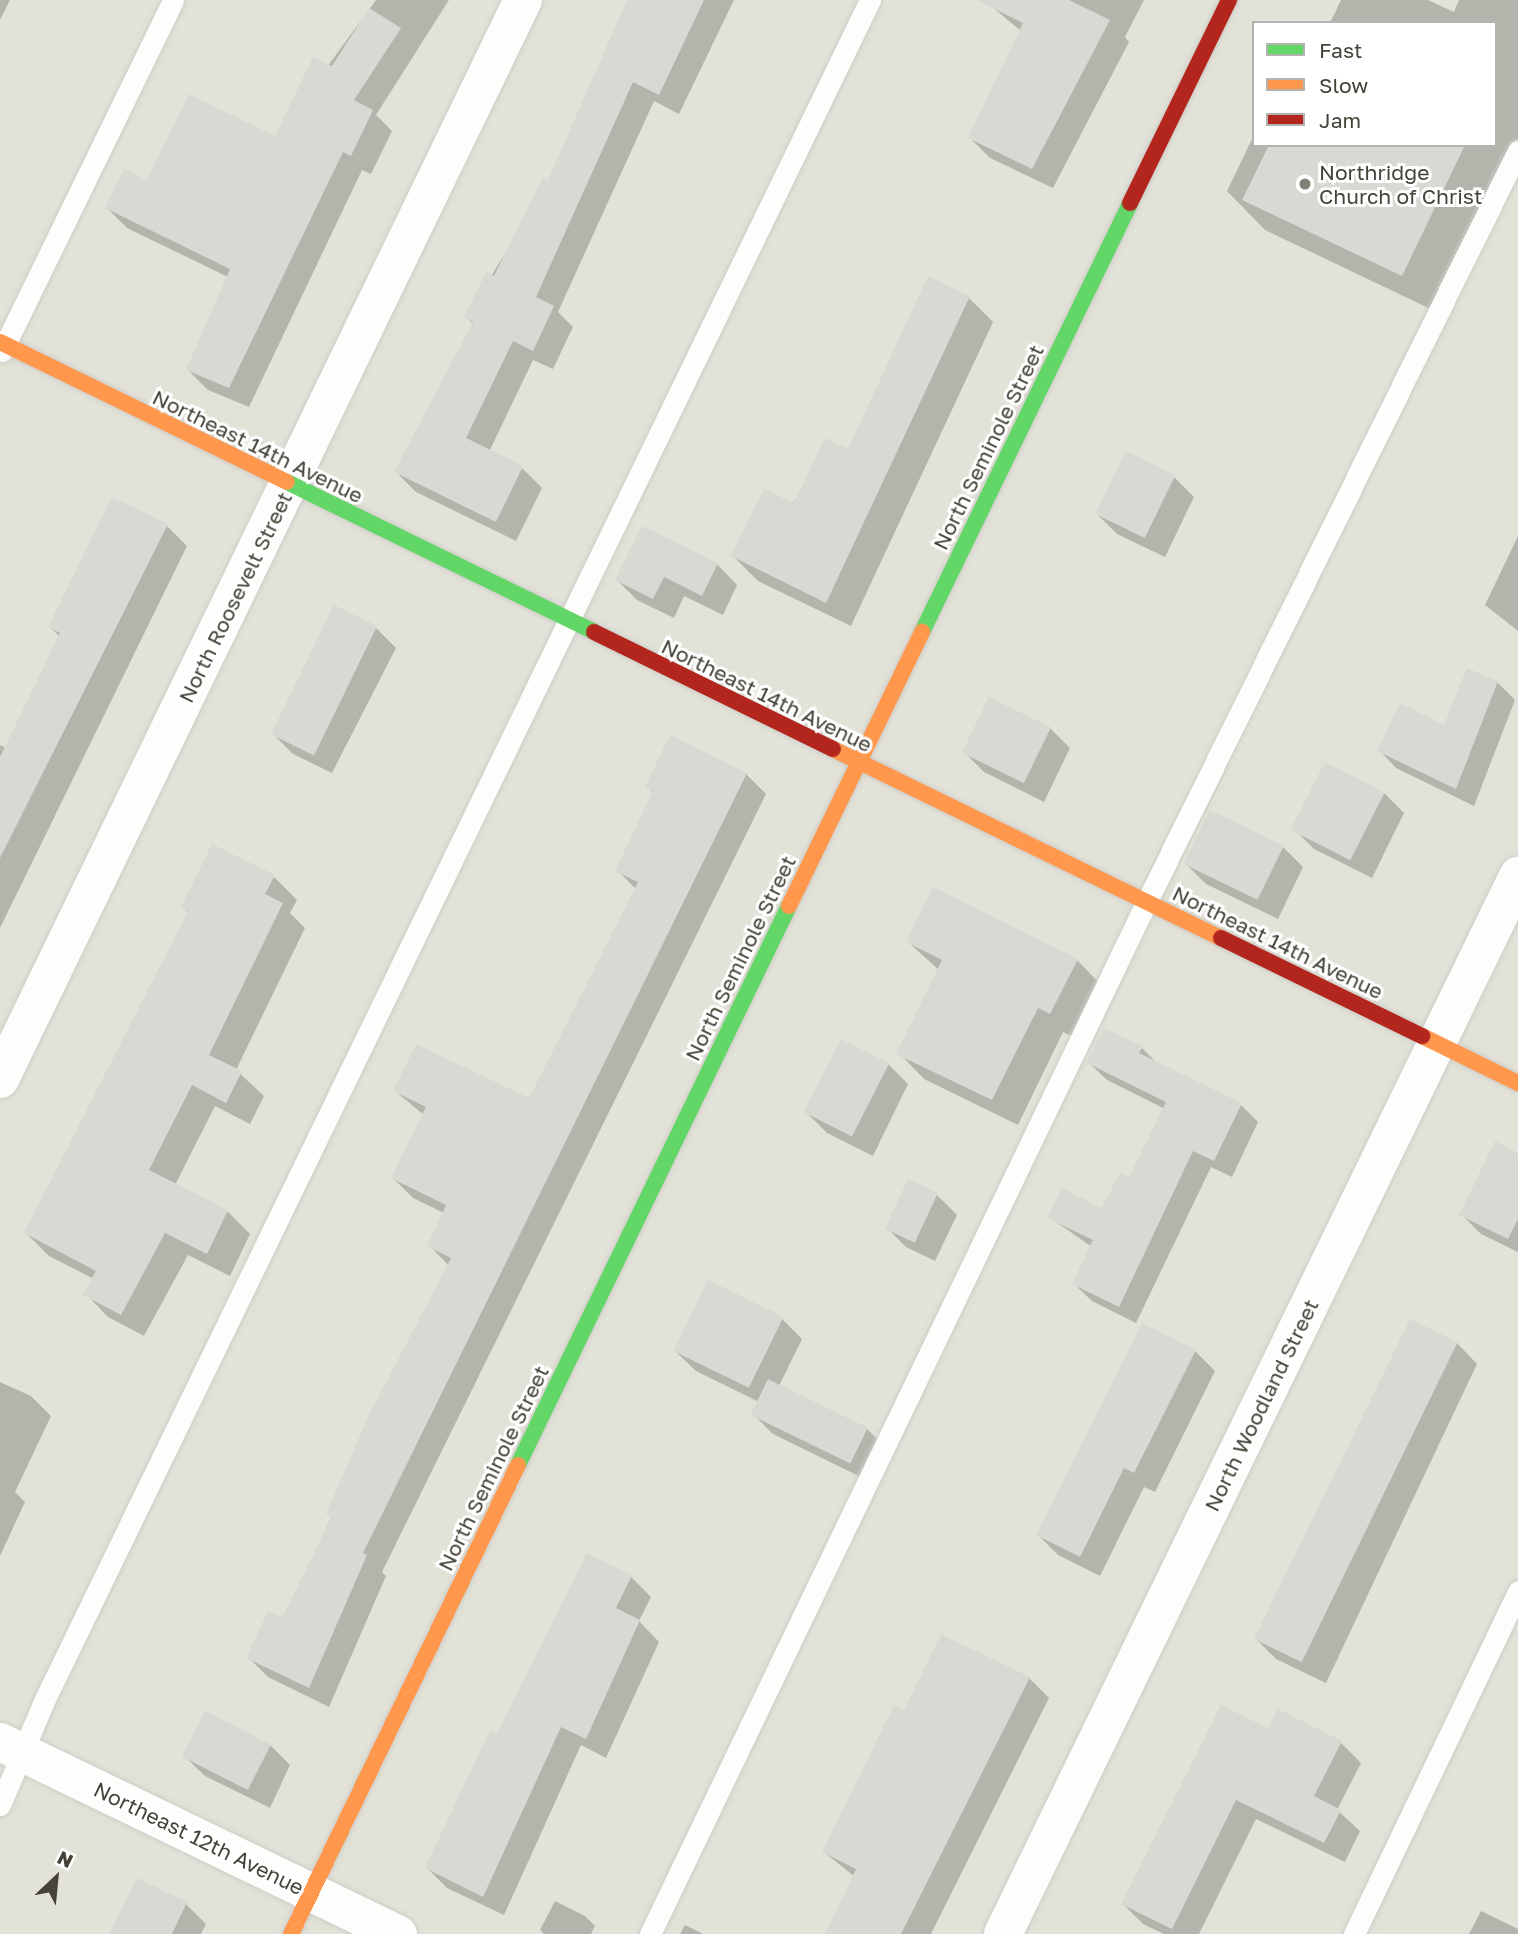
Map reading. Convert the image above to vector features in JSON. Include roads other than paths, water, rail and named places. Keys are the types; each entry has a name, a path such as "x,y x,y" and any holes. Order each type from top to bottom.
{"street":[{"name":"North Roosevelt Street","path":"0,1079 290,486 523,0"},
{"name":"North Seminole Street","path":"291,1934 1229,0"},
{"name":"Northeast 14th Avenue","path":"2,348 1518,1083"},
{"name":"North Woodland Street","path":"1003,1934 1518,876"},
{"name":"Northeast 12th Avenue","path":"12,1747 398,1934"}],"lane":[{"path":"2,348 173,0"},
{"path":"0,1805 12,1747 569,621 870,0"},
{"path":"650,1934 1147,901 1518,151"},
{"path":"1354,1934 1518,1591"}],"place":[{"name":"Northridge Church of Christ","path":"1305,184"}]}
